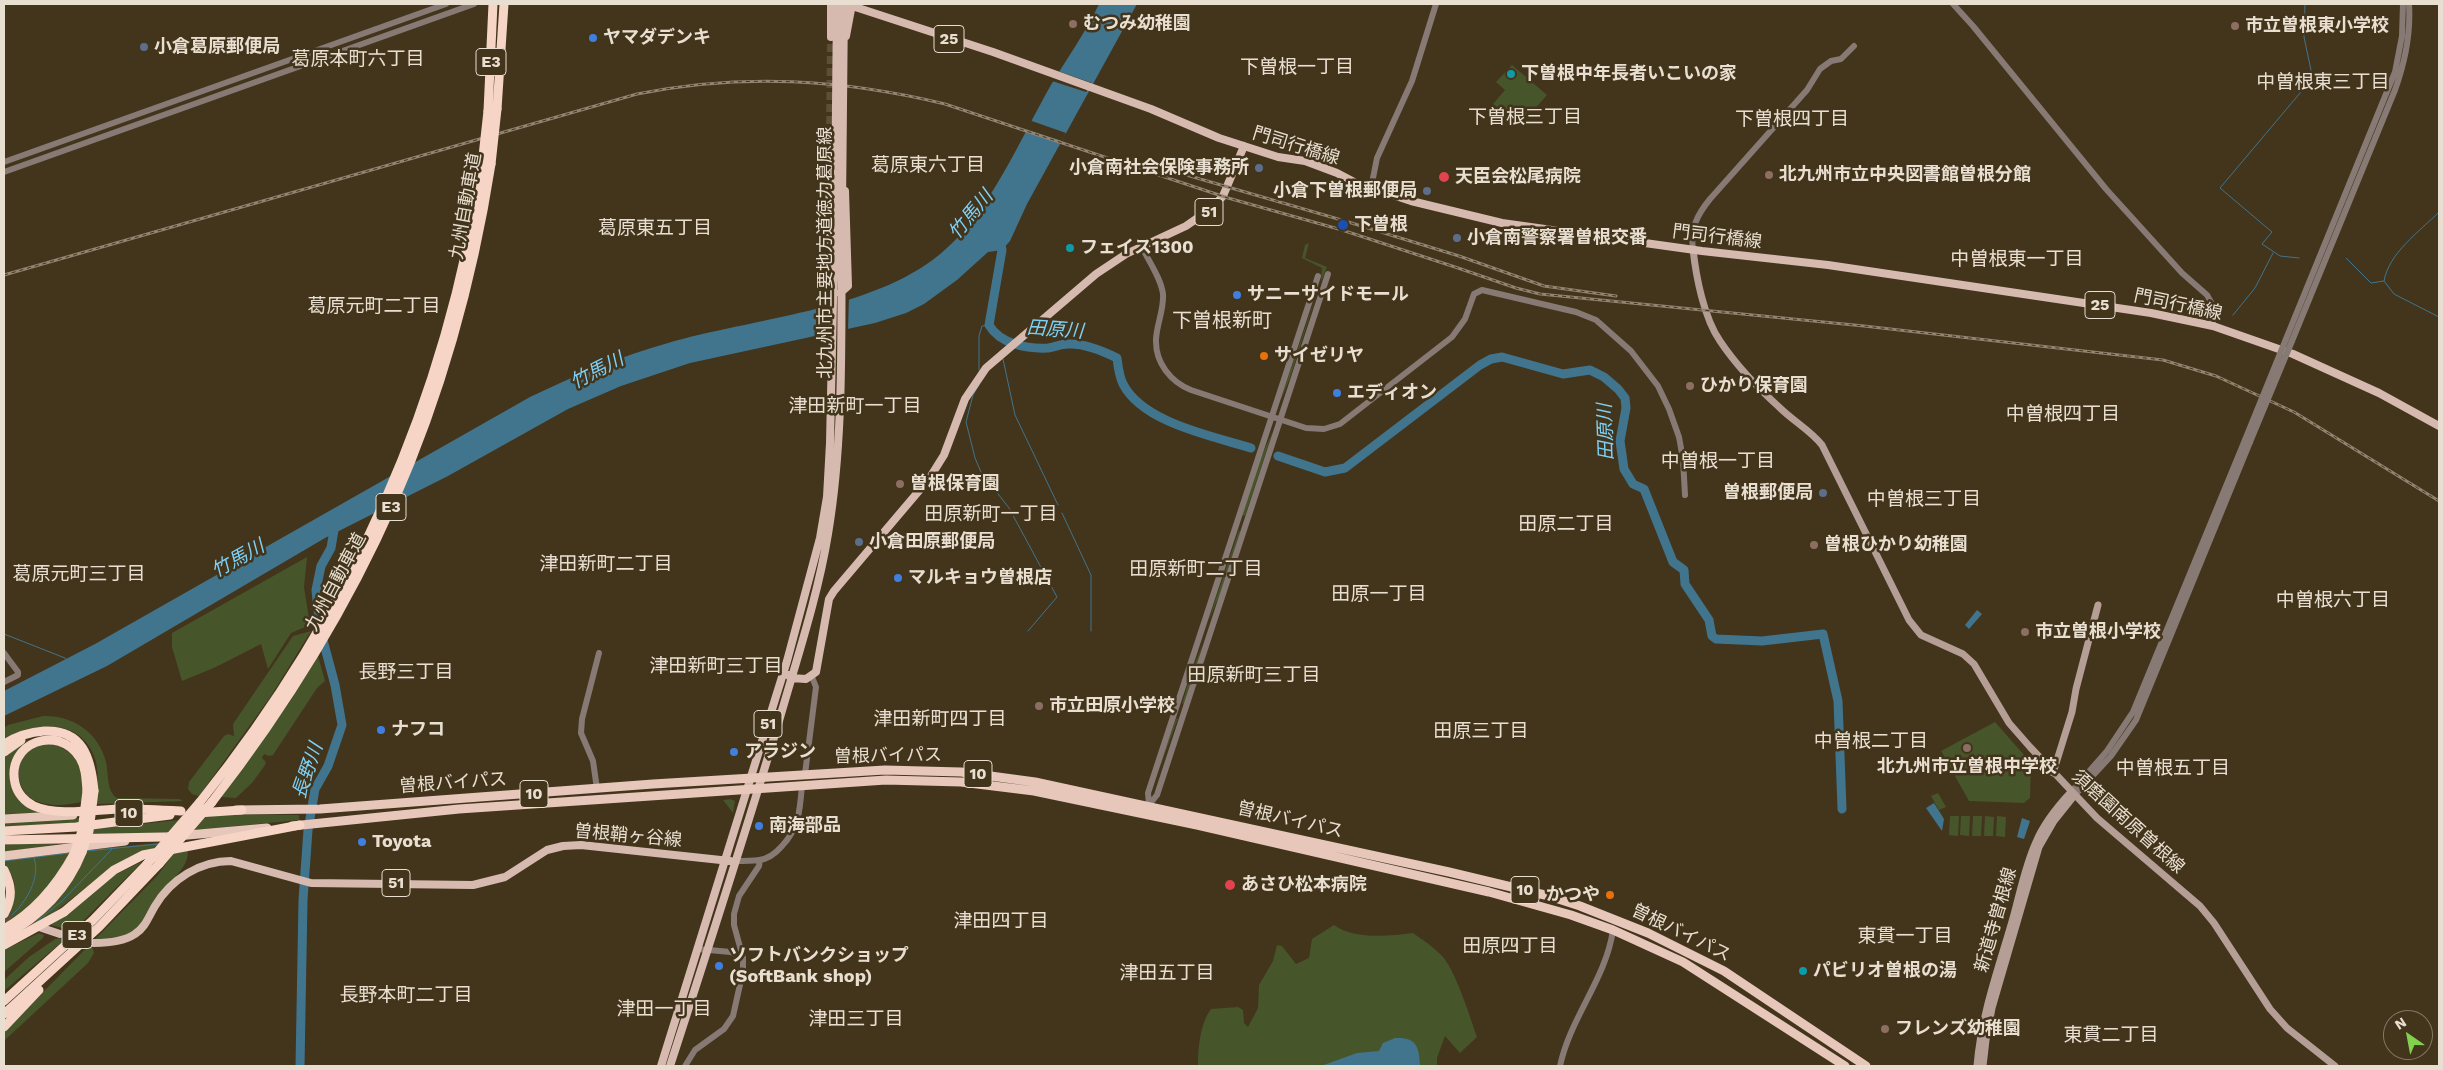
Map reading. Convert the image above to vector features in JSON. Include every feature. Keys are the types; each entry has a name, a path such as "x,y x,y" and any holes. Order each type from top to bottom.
{"highway":[{"name":"九州自動車道","path":"493,4 493,110"},
{"name":"九州自動車道","path":"4,1014 100,927 159,864 212,802 262,735 300,670 339,595 376,519 426,402 452,331 486,165 504,4"},
{"name":"九州自動車道","path":"4,1001 80,932 147,864 200,802 300,670"},
{"path":"4,752 23,739 42,731"},
{"path":"4,744 26,733 62,731 79,742 90,763 90,791 78,853 67,880 51,901 32,918 4,936"},
{"path":"90,791 80,758 65,743 54,739 42,739 33,742 19,756 14,773 15,783 24,800 38,807 76,811 125,809 181,811"},
{"name":"曽根バイパス","path":"4,819 181,811 317,809 885,770 961,772 1035,782 1132,801 1516,888 1615,919 1668,942 1724,971 1866,1066"},
{"name":"曽根バイパス","path":"4,856 162,837 459,809 886,780 961,782 1034,791 1130,811 1512,898 1571,915 1613,930 1683,962 1845,1066"},
{"path":"1130,811 1139,811 1149,805 1154,812 1165,819"},
{"path":"4,831 76,827 176,814 242,810"},
{"path":"4,945 64,912 114,870 143,856 301,825"},
{"path":"4,840 162,837"},
{"path":"4,929 27,914 46,896 78,853"},
{"path":"4,870 12,894 4,914"},
{"path":"4,1027 100,927"}],"main road":[{"path":"830,4 831,37"},
{"name":"北九州市主要地方道徳力葛原線","path":"784,670 810,576 827,497 837,297 837,4"},
{"path":"846,36 848,4"},
{"name":"北九州市主要地方道徳力葛原線","path":"838,206 848,4"},
{"name":"門司行橋線","path":"848,4 993,52 1046,73 1151,109 1191,128 1278,157 1305,162 1404,199 1487,220 1693,250 1828,265 2142,311 2213,326 2293,354 2379,393 2439,426"},
{"path":"830,136 830,283 837,297 848,286 845,136"},
{"name":"51","path":"812,677 818,669 829,599 929,479 944,455 965,399 986,368 1019,337 1096,274 1126,254 1186,226 1212,208 1223,196 1244,146"},
{"name":"須磨園南原曽根線","path":"1693,250 1702,294 1719,340 1779,408 1806,429 1822,445 1909,620 1921,635 1963,654 1974,664 2009,723 2097,818 2200,906 2214,923 2270,1009 2287,1028 2335,1066"},
{"name":"北九州市主要地方道徳力葛原線","path":"791,678 820,578 833,502 838,441 836,334"},
{"path":"2054,773 2072,712 2076,689 2098,605"},
{"path":"784,670 791,678 806,679 812,677"},
{"name":"51","path":"725,861 784,670"},
{"name":"51","path":"735,861 759,788 791,678"},
{"name":"新道寺曽根線","path":"1977,1066 1981,1031 1990,995 2023,878 2036,841 2044,826 2073,794"},
{"name":"新道寺曽根線","path":"1983,1066 1992,1008 2039,847 2073,794"},
{"name":"曽根鞘ヶ谷線","path":"94,943 115,942 134,935 149,919 163,894 174,882 208,863 220,861 243,864 311,883 473,885 505,876 547,850 563,846 581,846 735,861"},
{"path":"661,1066 725,861"},
{"path":"670,1066 735,861"},
{"path":"42,928 60,934"}],"street":[{"path":"4,162 446,4"},
{"path":"4,172 474,4"},
{"path":"1371,188 1377,158 1412,81 1436,4"},
{"path":"1953,4 1974,26 2106,189 2182,273 2207,296 2212,304 2213,326"},
{"path":"2289,340 2395,72 2402,36 2403,4"},
{"path":"2073,794 2111,756 2136,720 2247,441 2395,90 2410,28 2410,4"},
{"path":"1693,250 1692,233 1699,213 1710,199 1807,90 1820,69 1825,64 1841,59 1854,46"},
{"path":"1142,247 1162,287 1164,304 1156,339 1157,352 1166,370 1176,383 1192,390 1314,429 1331,428 1340,424 1452,337 1466,319 1474,294 1487,290 1576,312 1596,320 1631,351 1658,386 1679,437 1683,459 1685,496"},
{"path":"1149,805 1158,795 1328,274"},
{"path":"1132,801 1142,800 1148,793 1274,416 1318,276"},
{"path":"4,653 18,672 18,675 4,682"},
{"path":"597,789 593,761 582,733 582,719 598,653"},
{"path":"805,774 816,687 812,677"},
{"path":"735,861 760,860 775,853 795,829 799,818 802,785"},
{"path":"1148,793 1149,805"},
{"path":"1158,795 1161,804 1167,809"},
{"path":"685,1066 695,1050 730,1022 740,985 743,958 736,935 734,914 739,896 759,866 760,860"},
{"path":"1560,1066 1567,1042 1602,971 1613,930"},
{"path":"697,949 731,952 743,958"}],"green space":[{"path":"1512,65 1547,95 1520,126 1493,104 1505,90 1496,82"},
{"path":"1309,243 1305,258 1327,267 1321,282 1322,268 1302,258 1305,245"},
{"path":"1319,287 1290,378 1279,404"},
{"path":"1273,431 1245,516 1242,515 1261,457"},
{"path":"1239,530 1240,532 1220,594 1208,622"},
{"path":"307,557 304,587 310,625 291,633 268,669 261,644 216,667 182,681 172,647 172,633"},
{"path":"311,631 271,696 199,796 192,794 188,789 189,782 224,736 228,734 234,736 233,724 293,636"},
{"path":"1203,644 1184,703 1182,704 1191,673"},
{"path":"318,656 325,681 317,688 273,755 264,754 262,758 266,762 265,765 252,783 236,798 221,797 291,700"},
{"path":"43,716 54,716 74,722 91,734 103,752 109,787 117,798 179,799 183,801 97,804 98,778 96,762 90,748 81,737 70,730 44,726 30,728 4,739 4,728 8,725"},
{"path":"1178,718 1151,791 1176,719"},
{"path":"1995,722 2031,763 2030,798 2024,803 1969,801 1941,751"},
{"path":"35,737 23,746 15,756 10,777 11,785 44,813 4,814 4,756 11,749"},
{"path":"44,743 65,749 77,762 83,781 82,802 53,805 36,801 25,793 19,774 21,761 29,751"},
{"path":"1938,793 1946,807 1939,810 1931,796"},
{"path":"730,799 735,801 733,813 723,800"},
{"path":"236,814 299,815 299,820 194,830 205,817"},
{"path":"1950,816 1959,816 1958,836 1949,835"},
{"path":"1961,816 1970,816 1969,836 1960,835"},
{"path":"1973,816 1982,816 1981,836 1972,836"},
{"path":"1985,816 1994,817 1993,836 1984,836"},
{"path":"1997,816 2006,817 2005,837 1996,836"},
{"path":"81,818 80,823 4,828 4,821"},
{"path":"179,820 168,833 91,836 93,829"},
{"path":"72,842 4,852 4,845"},
{"path":"159,843 153,849 115,865 48,917 4,940 86,850"},
{"path":"188,850 185,863 179,873 163,891 147,918 137,930 121,939 97,939 92,946 94,953 88,963 4,1041 4,1032 157,876 175,852"},
{"path":"71,851 35,901 4,925 11,917 9,916 4,921 13,901 15,884 4,860"},
{"path":"143,861 73,931 51,925 111,877"},
{"path":"1334,925 1342,930 1361,935 1383,936 1413,933 1429,944 1443,957 1453,973 1477,1037 1460,1053 1445,1036 1437,1058 1437,1066 1198,1066 1202,1029 1211,1009 1238,1007 1243,1010 1244,1023 1248,1027 1258,1008 1259,985 1273,961 1277,945 1282,946 1296,964 1309,958 1312,939"},
{"path":"39,933 44,935 43,938 4,972 4,950"},
{"path":"59,938 64,940 4,991 4,980 29,957"}],"water":[{"name":"竹馬川","path":"1099,4 1137,4 1027,204 1010,241 1002,250 988,252 957,280 924,304 906,313 875,323 690,363 621,386 568,409 448,476 325,538 107,666 4,716 4,691 95,644 530,397 598,367 650,348 845,301 880,289 911,274 939,255 957,238 988,198"},
{"path":"1977,610 1982,614 1969,629 1965,625"},
{"path":"1934,803 1944,819 1942,831 1926,808"},
{"path":"2022,818 2030,821 2024,839 2017,837"},
{"path":"1395,1038 1408,1039 1415,1044 1419,1053 1420,1066 1321,1066 1357,1053 1379,1051 1383,1043"}],"pier":[{"path":"1058,71 1092,83 1086,92 1052,81"},
{"path":"1029,120 1066,133 1062,141 1024,129"},
{"path":"849,295 848,331 826,336 826,302"}],"waterway":[{"path":"2299,258 2280,256 2262,244 2272,232 2220,188 2311,80 2312,75 2304,37 2305,4"},
{"path":"2439,212 2398,252 2387,271 2384,281 2394,294 2439,317"},
{"name":"田原川","path":"1000,240 1002,250 989,325 1000,337 1015,344 1031,348 1048,348 1063,344 1074,344 1093,348 1111,355 1117,358 1123,384 1146,409 1180,426 1251,448"},
{"path":"2233,315 2255,288 2273,253"},
{"path":"2346,258 2371,283 2384,281"},
{"path":"979,370 979,336 982,326 989,325"},
{"name":"田原川","path":"1278,456 1325,472 1345,468 1480,365 1491,359 1502,357 1563,374 1590,370 1604,377 1625,398 1626,408 1620,441 1624,469 1633,484 1644,489 1673,562 1684,570 1685,584 1709,620 1712,636 1716,639 1762,641 1823,634 1838,701 1842,809"},
{"path":"1003,359 1015,415 1058,505"},
{"path":"979,385 973,395 966,422 975,458 981,472 1009,508 1057,597 1028,631"},
{"path":"1062,513 1091,575 1091,631"},
{"name":"長野川","path":"300,1066 303,900 308,830 315,789 328,766 342,725 335,685 320,629 316,590 321,566 331,548 335,524"},
{"path":"4,634 65,658 67,661"},
{"path":"87,851 158,844"},
{"path":"36,922 62,901 113,848"},
{"path":"4,861 70,853"},
{"path":"12,915 31,889 36,866 34,858"}],"tunnel":[{"path":"830,136 831,37"},
{"path":"4,918 40,928"},
{"path":"60,934 89,942"}],"railway":[{"path":"4,275 637,94 676,87 753,81 830,84 868,89 945,104 1228,198 1342,230 1516,288 1540,294 1864,326 2163,360 2216,376 2294,412 2439,501"},
{"path":"1159,167 1459,256 1544,286 1616,296"}],"place":[{"name":"むつみ幼稚園","path":"1073,24"},
{"name":"市立曽根東小学校","path":"2235,26"},
{"name":"ヤマダデンキ","path":"593,38"},
{"name":"小倉葛原郵便局","path":"144,47"},
{"name":"下曽根中年長者いこいの家","path":"1511,74"},
{"name":"小倉南社会保険事務所","path":"1259,168"},
{"name":"北九州市立中央図書館曽根分館","path":"1769,175"},
{"name":"天臣会松尾病院","path":"1444,177"},
{"name":"小倉下曽根郵便局","path":"1427,191"},
{"name":"下曽根","path":"1343,225"},
{"name":"小倉南警察署曽根交番","path":"1457,238"},
{"name":"フェイス1300","path":"1070,248"},
{"name":"サニーサイドモール","path":"1237,295"},
{"name":"サイゼリヤ","path":"1264,356"},
{"name":"ひかり保育園","path":"1690,386"},
{"name":"エディオン","path":"1337,393"},
{"name":"曽根保育園","path":"900,484"},
{"name":"曽根郵便局","path":"1823,493"},
{"name":"小倉田原郵便局","path":"859,542"},
{"name":"曽根ひかり幼稚園","path":"1814,545"},
{"name":"マルキョウ曽根店","path":"898,578"},
{"name":"市立曽根小学校","path":"2025,632"},
{"name":"市立田原小学校","path":"1039,706"},
{"name":"ナフコ","path":"381,730"},
{"name":"北九州市立曽根中学校","path":"1967,748"},
{"name":"アラジン","path":"734,752"},
{"name":"南海部品","path":"759,826"},
{"name":"Toyota","path":"362,842"},
{"name":"あさひ松本病院","path":"1230,885"},
{"name":"かつや","path":"1610,895"},
{"name":"ソフトバンクショップ (SoftBank shop)","path":"719,966"},
{"name":"パビリオ曽根の湯","path":"1803,971"},
{"name":"フレンズ幼稚園","path":"1885,1029"}],"district":[{"name":"葛原本町六丁目","path":"358,59"},
{"name":"下曽根一丁目","path":"1297,67"},
{"name":"中曽根東三丁目","path":"2323,82"},
{"name":"下曽根三丁目","path":"1525,117"},
{"name":"下曽根四丁目","path":"1792,119"},
{"name":"葛原東六丁目","path":"928,165"},
{"name":"葛原東五丁目","path":"655,228"},
{"name":"中曽根東一丁目","path":"2017,259"},
{"name":"葛原元町二丁目","path":"374,306"},
{"name":"下曽根新町","path":"1222,321"},
{"name":"津田新町一丁目","path":"855,406"},
{"name":"中曽根四丁目","path":"2063,414"},
{"name":"中曽根一丁目","path":"1718,461"},
{"name":"中曽根三丁目","path":"1924,499"},
{"name":"田原新町一丁目","path":"991,514"},
{"name":"田原二丁目","path":"1566,524"},
{"name":"津田新町二丁目","path":"606,564"},
{"name":"田原新町二丁目","path":"1196,569"},
{"name":"葛原元町三丁目","path":"79,574"},
{"name":"田原一丁目","path":"1379,594"},
{"name":"中曽根六丁目","path":"2333,600"},
{"name":"津田新町三丁目","path":"716,666"},
{"name":"長野三丁目","path":"406,672"},
{"name":"田原新町三丁目","path":"1254,675"},
{"name":"津田新町四丁目","path":"940,719"},
{"name":"田原三丁目","path":"1481,731"},
{"name":"中曽根二丁目","path":"1871,741"},
{"name":"中曽根五丁目","path":"2173,768"},
{"name":"津田四丁目","path":"1001,921"},
{"name":"東貫一丁目","path":"1905,936"},
{"name":"田原四丁目","path":"1510,946"},
{"name":"津田五丁目","path":"1167,973"},
{"name":"長野本町二丁目","path":"406,995"},
{"name":"津田一丁目","path":"664,1009"},
{"name":"津田三丁目","path":"856,1019"},
{"name":"東貫二丁目","path":"2111,1035"}]}
